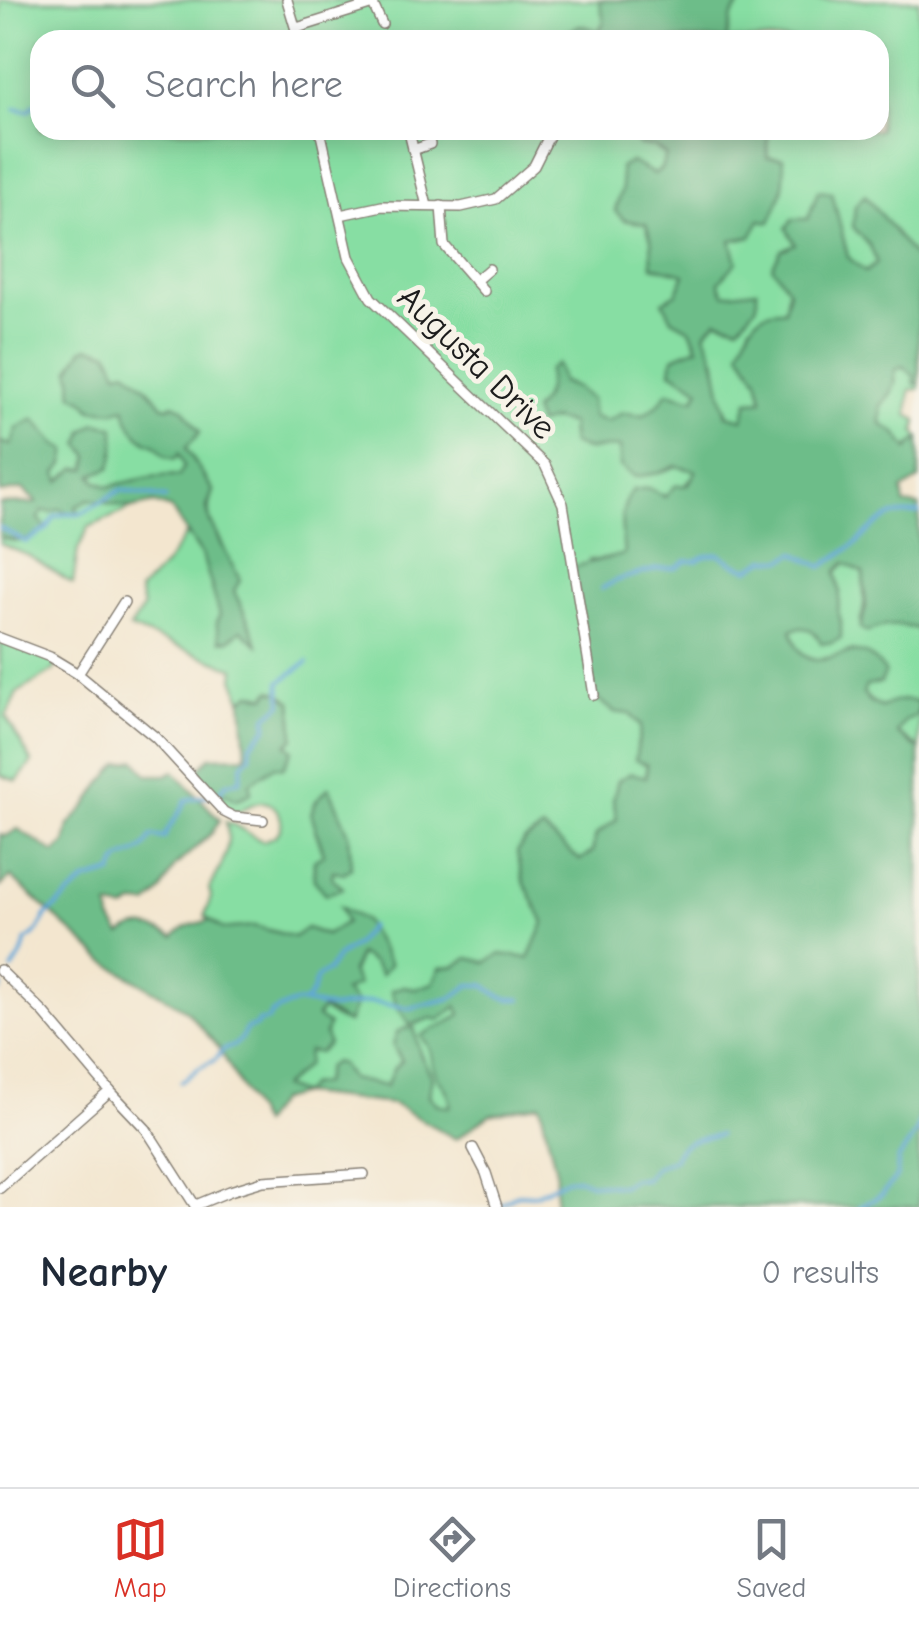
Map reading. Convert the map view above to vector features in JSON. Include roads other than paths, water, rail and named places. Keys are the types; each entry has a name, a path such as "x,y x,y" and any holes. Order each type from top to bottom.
{"street":[{"path":"287,0 296,28 372,2 382,24"},
{"name":"Augusta Drive","path":"322,140 349,257 371,298 545,465 563,504 594,695"},
{"path":"411,140 427,206"},
{"path":"340,214 382,206 462,207 496,199 534,166 547,140"},
{"path":"413,150 430,144"},
{"path":"441,206 444,245 484,290"},
{"path":"475,281 489,269"},
{"path":"78,674 124,602"},
{"path":"0,638 50,657 78,674 155,738 224,812 263,820"},
{"path":"0,970 146,1129 196,1206 262,1181 364,1174"},
{"path":"0,1188 110,1091"},
{"path":"473,1148 497,1207"}],"waterway":[{"path":"15,109 30,110"},
{"path":"0,528 26,542 47,529 54,517 80,514 121,490 166,498"},
{"path":"601,589 617,580 719,554 749,569 766,559 783,560 795,553 822,567 893,515 919,513"},
{"path":"12,970 26,941 46,916 85,881 113,873 122,859 144,848 152,836 164,838 186,800 219,793 226,784 240,780 251,744 267,728 267,717 282,704 280,682 308,662"},
{"path":"181,1082 235,1045 246,1029 287,1006 303,1003 317,978 355,945 370,926"},
{"path":"304,1003 333,1008 371,1002 410,1008 452,998 469,985 484,985 498,995 521,999"},
{"path":"0,991 2,986"},
{"path":"860,1207 882,1195 897,1176 898,1160 919,1122"},
{"path":"497,1207 518,1194 534,1195 567,1179 622,1186 633,1179 645,1179 655,1167 674,1159 686,1143 719,1135"}]}
